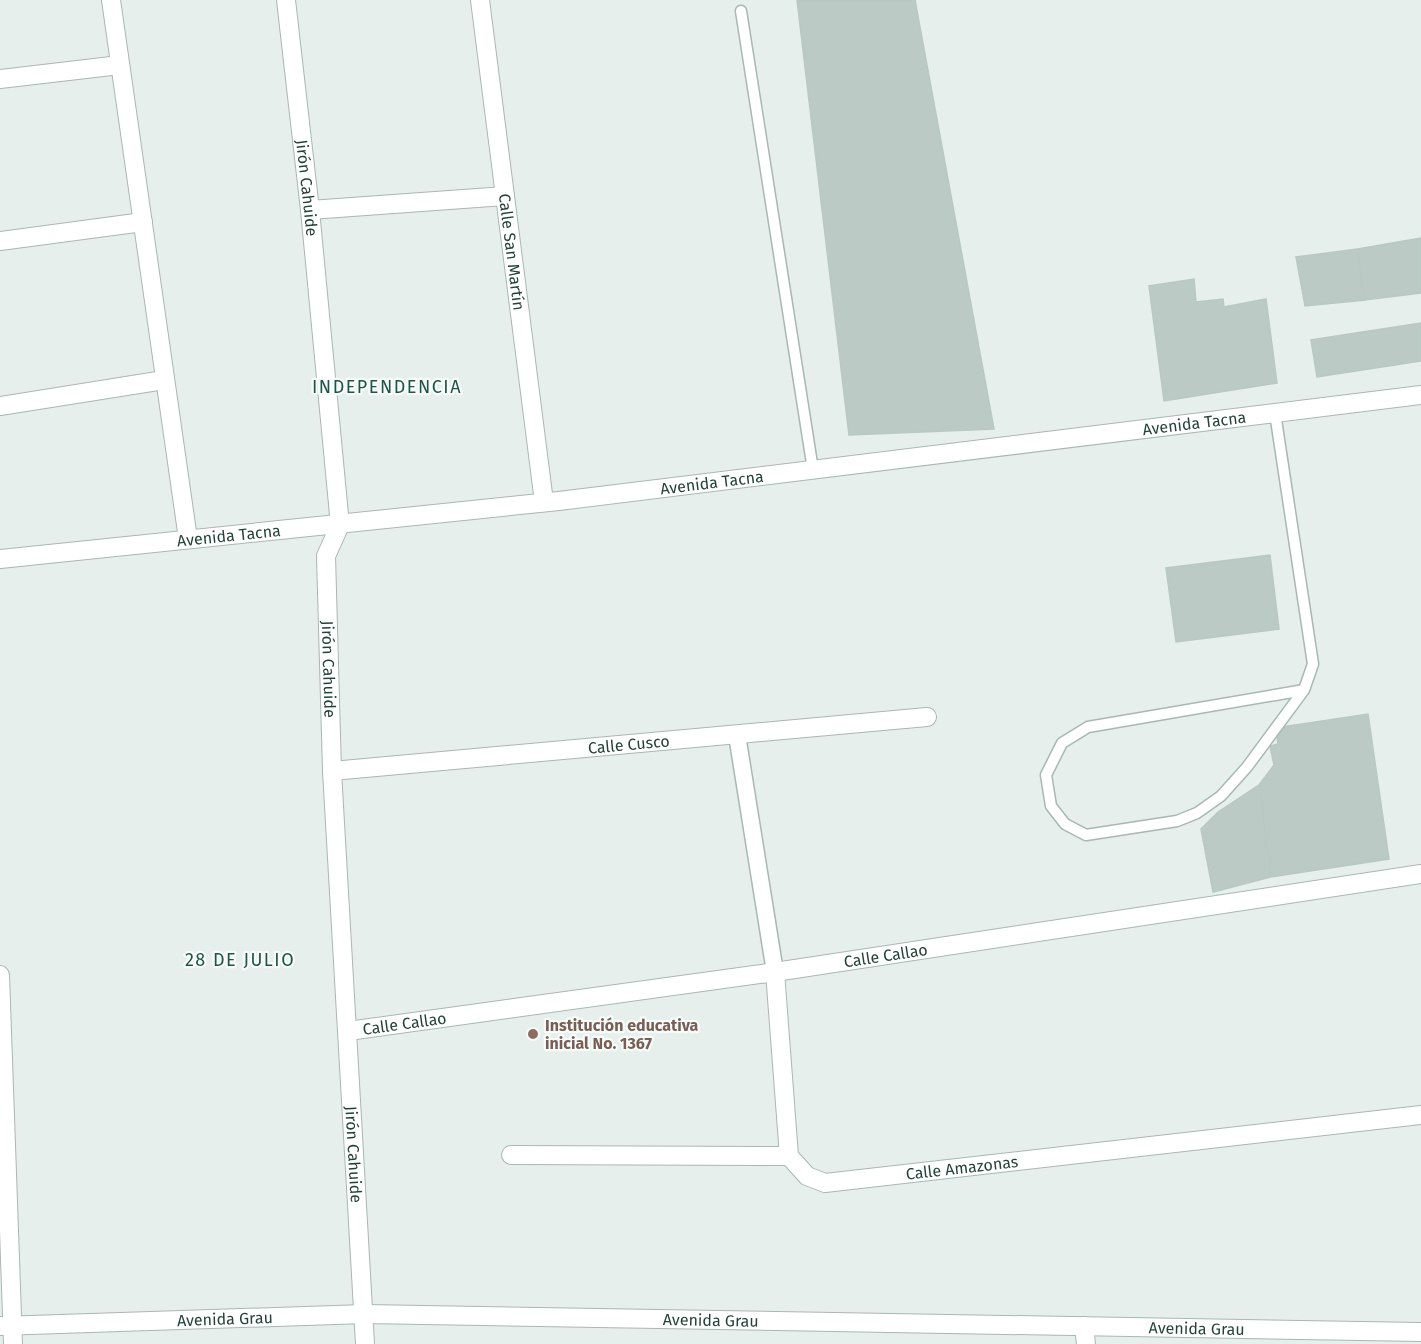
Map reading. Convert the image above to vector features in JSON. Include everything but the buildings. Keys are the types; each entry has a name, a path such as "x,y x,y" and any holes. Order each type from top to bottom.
{"street":[{"path":"111,0 188,539"},
{"name":"Jirón Cahuide","path":"286,0 310,210 340,525 326,556 332,771 365,1344"},
{"name":"Calle San Martín","path":"480,0 544,502"},
{"path":"0,80 120,64"},
{"path":"310,210 505,196"},
{"path":"0,241 143,222"},
{"path":"0,406 164,380"},
{"name":"Avenida Tacna","path":"0,559 544,502 1421,395"},
{"name":"Calle Cusco","path":"332,771 927,717"},
{"path":"511,1155 789,1156 775,972 737,735"},
{"name":"Calle Callao","path":"348,1031 775,972 1421,874"},
{"path":"0,975 6,1326 13,1344"},
{"name":"Calle Amazonas","path":"789,1156 807,1176 825,1183 1421,1115"},
{"name":"Avenida Grau","path":"6,1326 365,1314 1085,1335 1421,1332"}],"lane":[{"path":"741,11 813,470"},
{"path":"1275,413 1313,664 1305,690 1247,767 1221,796 1197,813 1177,821 1086,835 1065,824 1051,806 1046,775 1062,743 1088,727 1305,690"}],"place":[{"name":"Institución educativa inicial No. 1367","path":"533,1034"}],"district":[{"name":"INDEPENDENCIA","path":"387,387"},
{"name":"28 DE JULIO","path":"240,960"}]}
